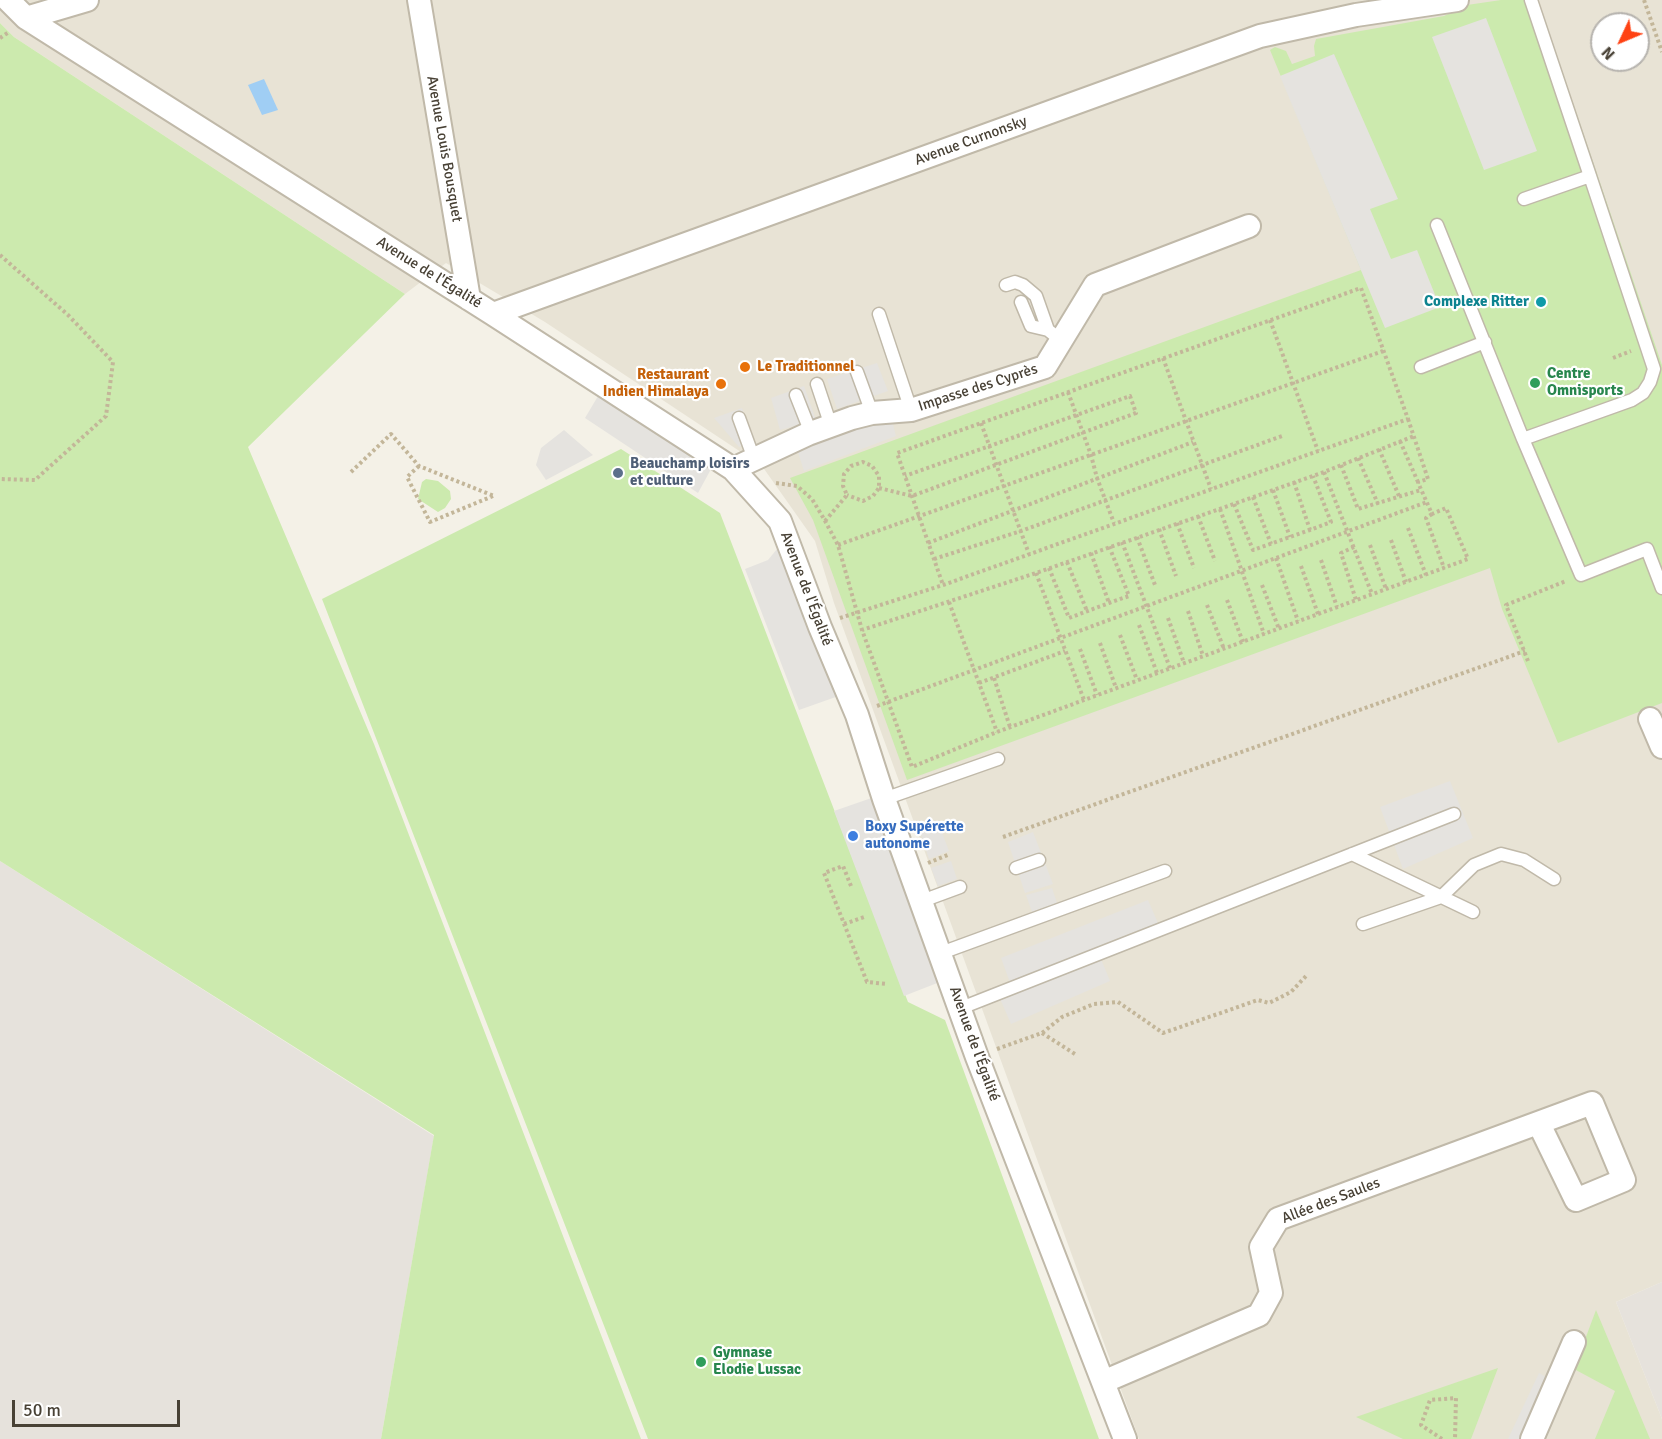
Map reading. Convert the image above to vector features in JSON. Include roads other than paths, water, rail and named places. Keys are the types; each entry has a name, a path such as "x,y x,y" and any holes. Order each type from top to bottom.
{"street":[{"name":"Avenue de l'Égalité","path":"8,0 26,18 493,314 739,475 780,521 857,715 884,799 978,1057 1125,1439"},
{"path":"26,18 87,0"},
{"name":"Avenue Louis Bousquet","path":"418,0 469,299"},
{"name":"Avenue Curnonsky","path":"493,314 1260,36 1354,8 1457,0"},
{"name":"Impasse des Cyprès","path":"739,475 754,459 821,429 872,413 911,410 1046,367 1055,335 1095,285 1250,226"},
{"path":"1650,719 1662,747"},
{"name":"Allée des Saules","path":"1103,1382 1259,1315 1271,1293 1261,1247 1278,1219 1539,1124"},
{"path":"1532,1439 1574,1341"}],"lane":[{"path":"1523,440 1632,400 1642,393 1653,376 1654,369 1531,0"},
{"path":"1524,199 1590,176"},
{"path":"1437,225 1523,440 1581,575 1647,549 1662,588"},
{"path":"1005,285 1015,282 1023,285 1036,296 1055,335"},
{"path":"1021,302 1031,326 1055,335"},
{"path":"879,314 911,410"},
{"path":"1420,367 1485,342"},
{"path":"857,372 872,413"},
{"path":"817,384 821,429"},
{"path":"796,395 821,429"},
{"path":"739,418 754,459"},
{"path":"884,799 998,759"},
{"path":"961,1008 1454,814"},
{"path":"1352,854 1473,912"},
{"path":"1363,924 1441,897 1474,865 1501,854 1524,860 1554,879"},
{"path":"1016,868 1039,860"},
{"path":"941,953 1165,871"},
{"path":"922,902 960,887"}],"water":[{"path":"264,79 278,110 262,115 248,85"}],"place":[{"name":"Complexe Ritter","path":"1541,302"},
{"name":"Le Traditionnel","path":"745,367"},
{"name":"Centre Omnisports","path":"1535,383"},
{"name":"Restaurant Indien Himalaya","path":"721,384"},
{"name":"Beauchamp loisirs et culture","path":"618,473"},
{"name":"Boxy Supérette autonome","path":"853,836"},
{"name":"Gymnase Elodie Lussac","path":"701,1362"}]}
